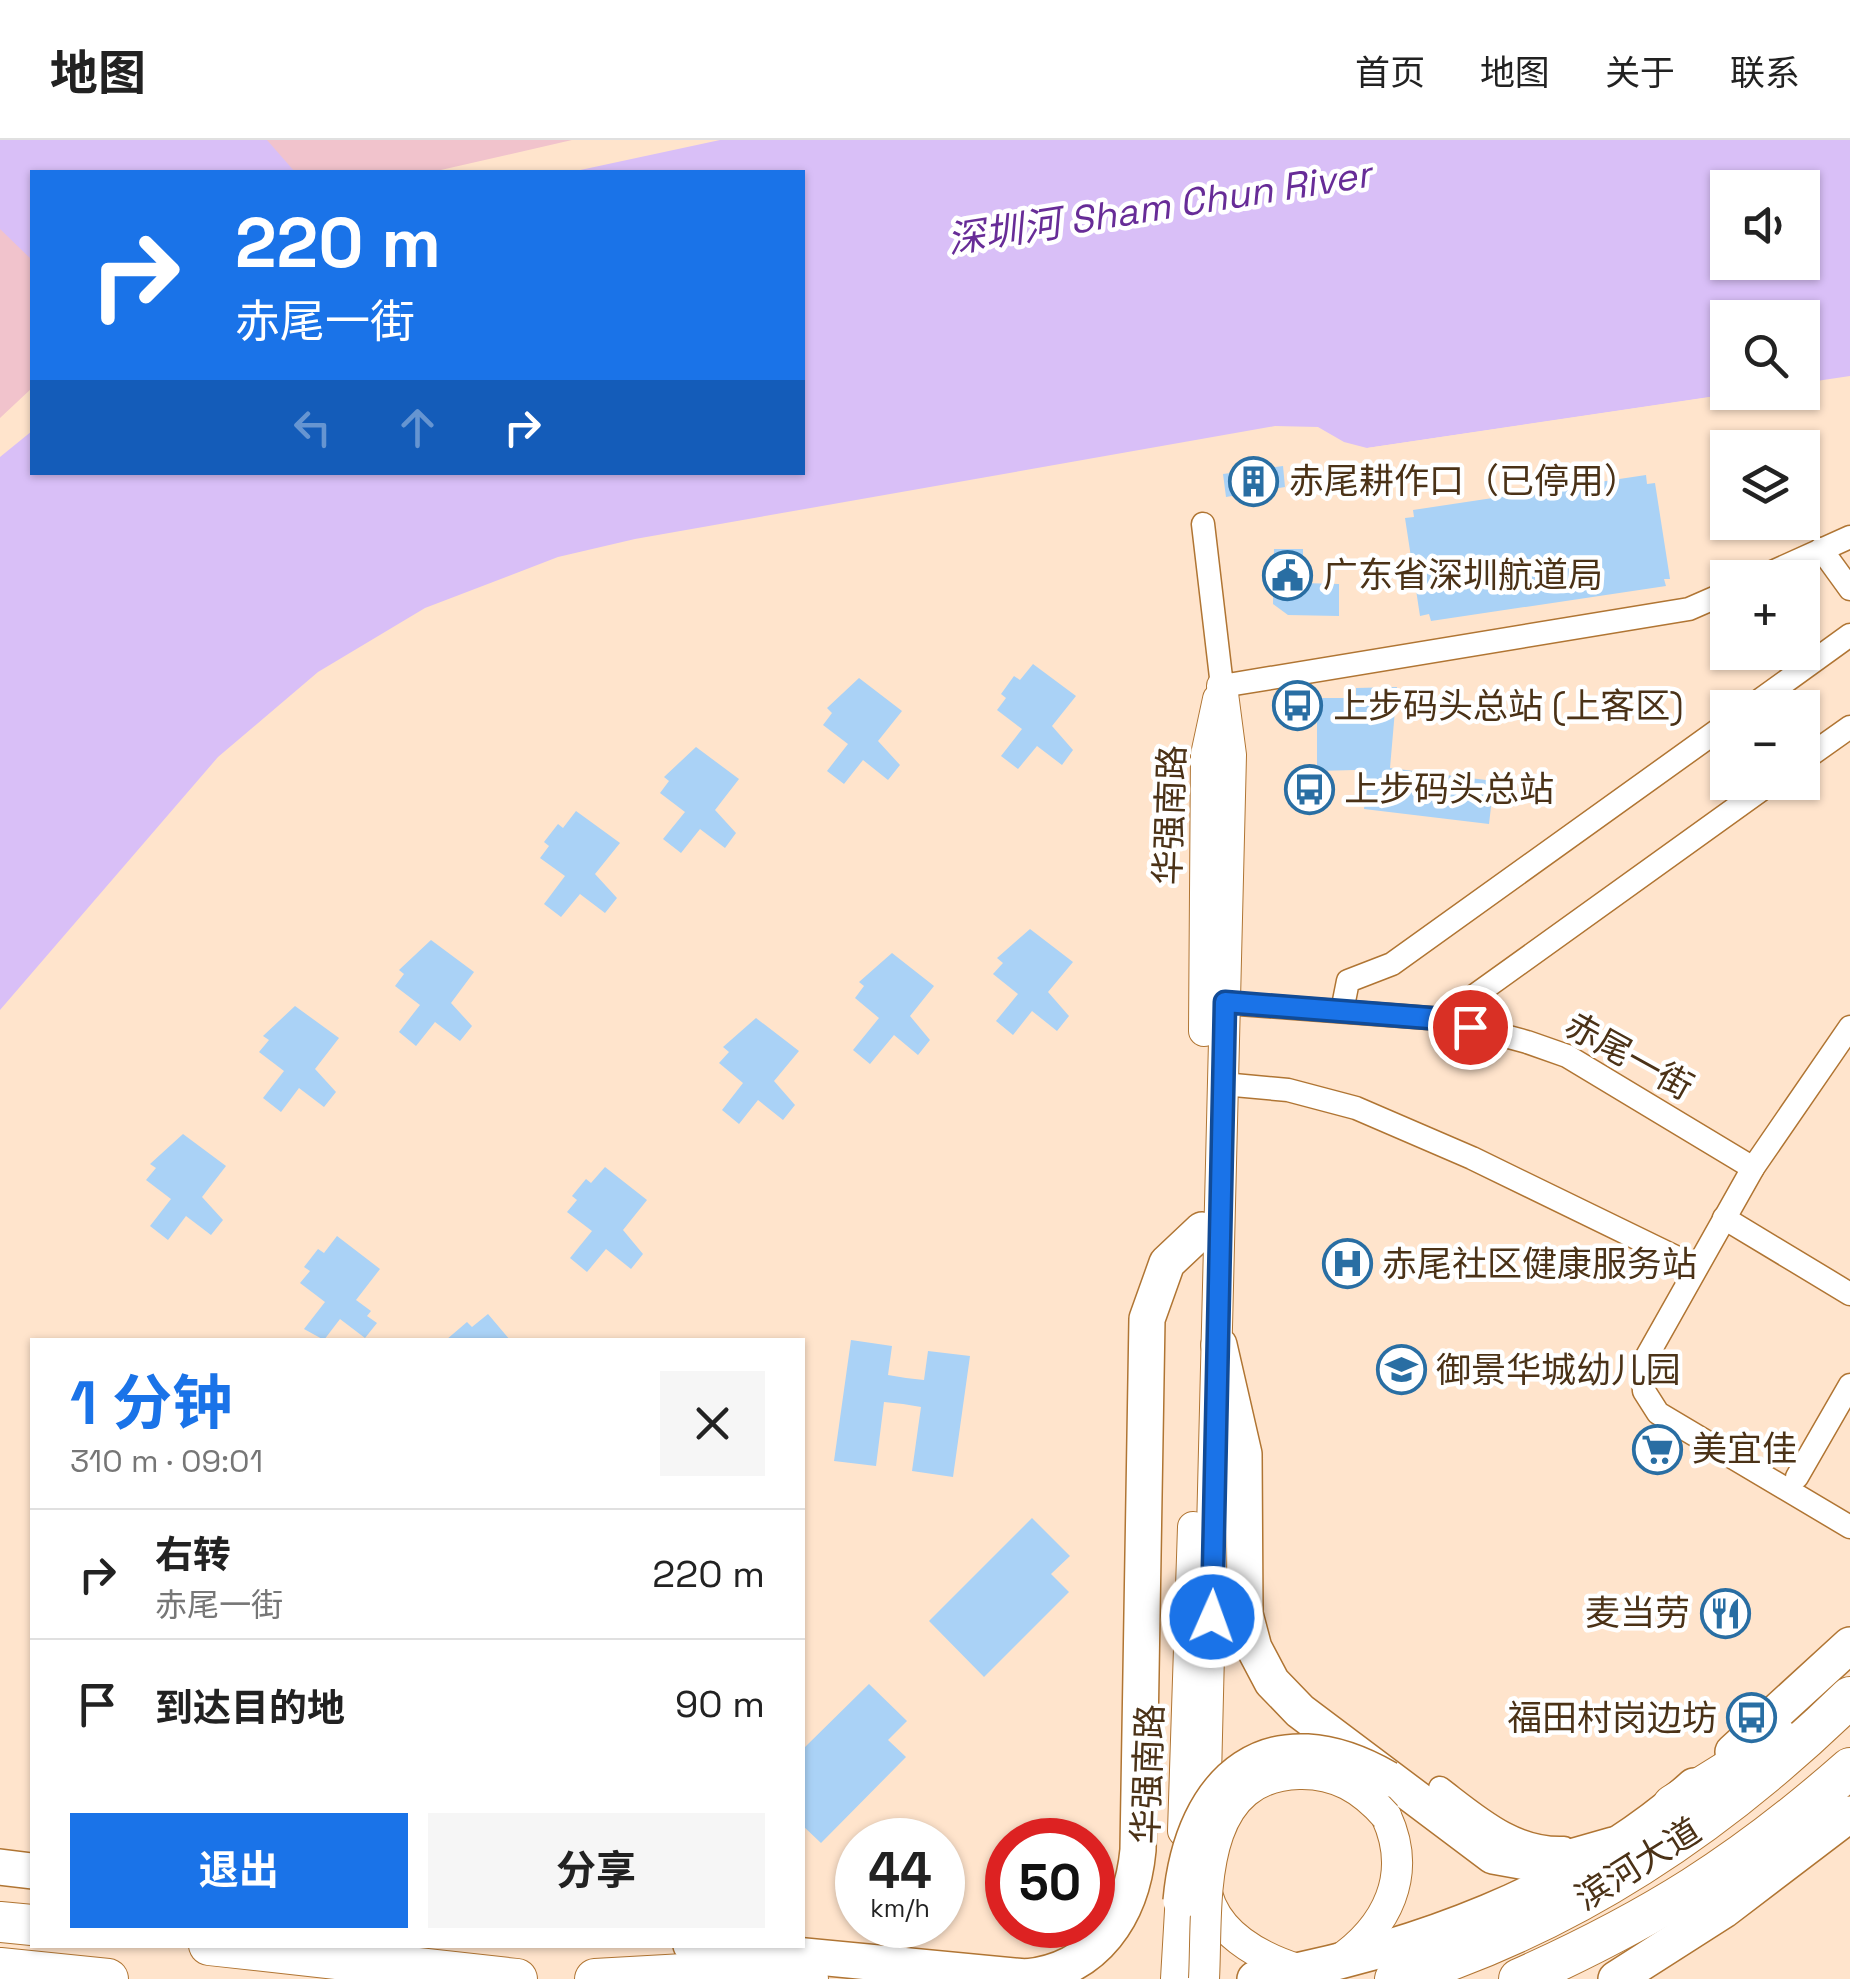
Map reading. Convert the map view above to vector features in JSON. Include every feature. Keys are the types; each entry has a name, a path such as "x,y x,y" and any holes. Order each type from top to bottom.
{"highway":[{"path":"1673,1805 1850,1695"},
{"name":"滨河大道","path":"1395,1979 1528,1929 1653,1860 1763,1778 1850,1695"},
{"name":"滨河大道","path":"1519,1979 1605,1940 1721,1874 1850,1768"},
{"path":"1582,1979 1721,1874"},
{"path":"0,1922 30,1926"},
{"path":"236,1948 516,1979"},
{"path":"0,1968 108,1979"},
{"path":"595,1979 702,1973 808,1979"}],"main road":[{"name":"华强南路","path":"1222,686 1231,755 1219,1346 1202,1862 1206,1891 1216,1912 1241,1942 1267,1958 1316,1967"},
{"name":"华强南路","path":"1176,1979 1202,1230 1206,755 1222,686"},
{"path":"724,1948 1005,1977 1044,1975 1086,1956 1117,1922 1131,1892 1138,1850 1146,1319 1167,1263 1202,1230"},
{"path":"1085,1979 1130,1940 1147,1914 1156,1886 1168,1337 1177,1291 1202,1230"},
{"path":"1219,1346 1243,1444 1244,1593 1254,1648 1272,1682 1300,1711 1406,1795 1483,1849 1518,1863 1559,1862 1613,1845"},
{"path":"1255,1979 1316,1967 1500,1904 1570,1872 1673,1805 1850,1645"},
{"path":"1181,1902 1188,1855 1211,1799 1240,1772 1264,1759 1304,1752 1346,1758 1406,1795"},
{"name":"华强南路","path":"1204,1979 1211,1854 1221,1820 1248,1790 1278,1777 1316,1775 1406,1795"},
{"path":"1316,1967 1368,1935 1392,1899 1406,1795"},
{"path":"1616,1979 1724,1910 1850,1814"},
{"path":"0,1867 30,1871"},
{"path":"709,1948 850,1979"}],"street":[{"path":"1203,524 1222,686 1689,609 1710,600"},
{"path":"1799,560 1850,537"},
{"path":"1821,550 1850,589"},
{"path":"1774,690 1850,635"},
{"path":"1820,748 1850,726"},
{"path":"1342,1011 1348,981 1392,964 1710,736"},
{"path":"1442,1019 1747,800"},
{"name":"赤尾一街","path":"1225,1002 1442,1019 1567,1056 1753,1168"},
{"path":"1850,1027 1753,1168 1642,1365 1644,1392 1658,1414 1850,1527"},
{"path":"1223,1084 1288,1090 1356,1108 1696,1266"},
{"path":"1724,1218 1850,1294"},
{"path":"1798,1478 1850,1385"},
{"path":"1406,1795 1512,1838 1558,1848 1608,1836 1704,1777"}],"shaded area":[{"path":"0,140 572,140 441,170 30,170 30,390 0,418"}],"water":[{"path":"0,140 267,140 293,170 30,170 30,258 0,229"},
{"name":"深圳河 Sham Chun River","path":"720,140 1850,140 1850,376 1820,380 1820,300 1710,300 1710,397 1367,448 1344,442 1318,427 1275,426 635,539 558,557 425,608 318,672 218,757 0,1010 0,457 30,433 30,475 805,475 805,170 580,170"}],"pier":[{"path":"1710,397 1710,401 1368,453 1367,448"}],"building":[{"name":"赤尾耕作口（已停用）","path":"1283,466 1285,487 1226,497 1223,474"},
{"path":"1646,475 1647,484 1655,483 1670,579 1664,579 1666,586 1431,621 1429,614 1420,616 1405,518 1414,517 1413,510"},
{"name":"广东省深圳航道局","path":"1274,549 1303,549 1303,583 1339,584 1339,616 1288,615 1273,604"},
{"path":"1033,664 1076,696 1052,726 1073,750 1062,765 1037,746 1018,769 1001,756 1022,729 997,710 1006,698 1001,694 1014,676 1020,680"},
{"path":"859,678 902,711 878,741 900,765 888,780 863,760 844,784 827,771 848,744 823,725 832,713 827,708"},
{"path":"1397,687 1390,768 1494,781 1489,824 1364,809 1367,786 1355,784 1355,770 1317,771 1317,698 1356,698 1356,688"},
{"path":"696,747 739,779 715,810 736,833 725,848 700,829 681,853 663,839 685,812 660,793 669,781 664,777"},
{"path":"576,811 620,843 595,874 617,898 605,913 580,894 561,917 544,904 565,876 540,858 549,846 544,842 558,824 563,828"},
{"path":"1030,929 1073,962 1048,992 1069,1016 1057,1031 1032,1011 1013,1035 996,1021 1018,994 993,974 1003,963 997,958"},
{"path":"431,940 474,972 451,1003 472,1026 460,1041 435,1022 416,1046 399,1032 420,1005 395,986 404,974 399,970"},
{"path":"892,953 934,986 910,1016 930,1040 918,1055 894,1035 870,1064 853,1050 879,1018 855,998 864,986 859,982"},
{"path":"295,1006 339,1038 315,1069 336,1092 324,1107 299,1088 281,1112 263,1098 284,1071 259,1052 269,1040 263,1036"},
{"path":"756,1018 799,1051 774,1081 795,1105 783,1120 758,1100 739,1124 722,1110 743,1083 719,1063 729,1052 723,1047"},
{"path":"183,1134 226,1166 202,1197 223,1220 211,1235 186,1216 168,1240 150,1226 171,1199 146,1180 156,1168 150,1164"},
{"path":"605,1167 647,1200 623,1230 643,1254 631,1269 606,1249 587,1272 570,1258 592,1231 567,1212 577,1200 572,1196 586,1179 591,1183"},
{"path":"337,1236 380,1269 356,1300 371,1311 367,1316 377,1323 365,1338 340,1319 326,1338 304,1329 325,1302 300,1283 310,1271 304,1267 318,1249 324,1253"},
{"path":"488,1314 508,1338 448,1338 467,1322 472,1327"},
{"path":"851,1340 892,1346 888,1375 906,1378 924,1380 928,1351 970,1356 953,1477 912,1471 921,1407 903,1404 884,1402 876,1466 834,1461"},
{"path":"1032,1518 1070,1556 1051,1574 1069,1592 984,1677 929,1621"},
{"path":"869,1684 907,1721 888,1740 906,1757 846,1818 835,1818 835,1829 821,1843 805,1828 805,1747"}],"place":[{"name":"赤尾耕作口（已停用）","path":"1254,481"},
{"name":"广东省深圳航道局","path":"1288,575"},
{"name":"上步码头总站 (上客区)","path":"1298,706"},
{"name":"上步码头总站","path":"1309,789"},
{"name":"赤尾社区健康服务站","path":"1347,1264"},
{"name":"御景华城幼儿园","path":"1401,1370"},
{"name":"美宜佳","path":"1657,1449"},
{"name":"麦当劳","path":"1725,1613"},
{"name":"福田村岗边坊","path":"1752,1718"}],"route":[{"path":"1212,1617 1225,1002 1442,1019 1470,1027"}]}
